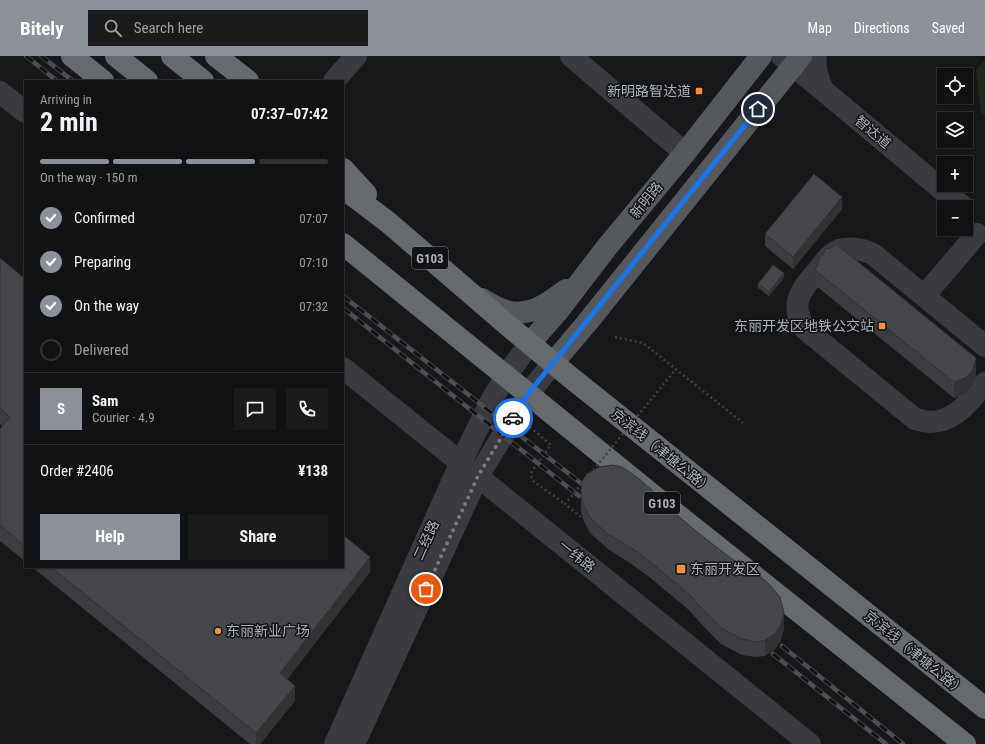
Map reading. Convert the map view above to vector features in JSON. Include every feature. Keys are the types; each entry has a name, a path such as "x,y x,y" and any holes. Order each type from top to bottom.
{"highway":[{"path":"72,56 102,80"},
{"path":"116,56 146,80"},
{"path":"172,56 202,80"},
{"path":"216,56 247,80"},
{"path":"344,170 390,223"},
{"name":"京滨线（津塘公路）","path":"344,189 390,223 470,293 588,392 985,708"},
{"name":"G103","path":"344,245 666,506 965,744"}],"main road":[{"name":"新明路","path":"530,343 762,56"},
{"path":"553,363 791,63"},
{"path":"470,293 509,312 527,312 536,309 556,297 577,282 590,270"}],"street":[{"path":"335,80 356,56"},
{"path":"571,56 685,152"},
{"name":"智达道","path":"766,56 791,63 955,200"},
{"path":"816,56 817,74 823,90"},
{"name":"智达道","path":"791,63 937,200"},
{"path":"0,92 24,111"},
{"path":"924,296 978,232 973,223"},
{"path":"985,346 873,254 862,249 852,248 840,250 832,254 802,289 799,298 797,309 800,321 806,329 915,419 929,422 943,420 954,415 961,410 985,383"},
{"name":"二经路","path":"335,744 460,462 493,398 506,376 530,343"},
{"name":"二经路","path":"354,744 478,476 528,394 553,363"},
{"name":"一纬路","path":"344,369 810,744"}],"path":[{"path":"615,337 643,343 743,423"},
{"path":"565,504 676,370"},
{"path":"529,427 551,445 532,471 531,476 533,480 581,517"}],"shaded area":[{"path":"985,60 985,115 981,113 976,70"}],"building":[{"path":"814,174 842,197 793,257 765,234"},
{"path":"836,244 976,358 973,370 965,378 954,382 815,270 819,258 823,255 825,249 831,248"},
{"path":"0,258 24,278 24,545 0,525 0,429 10,417 0,408"},
{"path":"773,265 784,273 769,292 758,284"},
{"name":"东丽开发区","path":"613,465 622,467 638,478 670,509 697,532 732,559 753,571 768,583 780,597 784,613 781,624 775,634 765,640 756,642 742,639 721,628 689,594 648,560 608,534 590,518 581,496 582,481 587,474 599,467"},
{"name":"东丽新业广场","path":"344,536 370,557 280,673 295,686 256,733 52,568 344,568"}],"railway":[{"path":"26,56 56,80"},
{"path":"41,56 72,80"},
{"path":"344,297 587,488"},
{"path":"344,309 579,496"},
{"path":"782,646 903,744"},
{"path":"773,654 886,744"}],"way so far":[{"path":"426,589 478,476 513,418"}],"place":[{"name":"新明路智达道","path":"699,91"},
{"name":"东丽开发区地铁公交站","path":"882,326"},
{"name":"东丽开发区","path":"681,569"},
{"name":"东丽新业广场","path":"218,631"}],"route":[{"path":"513,418 528,394 758,109"}]}
